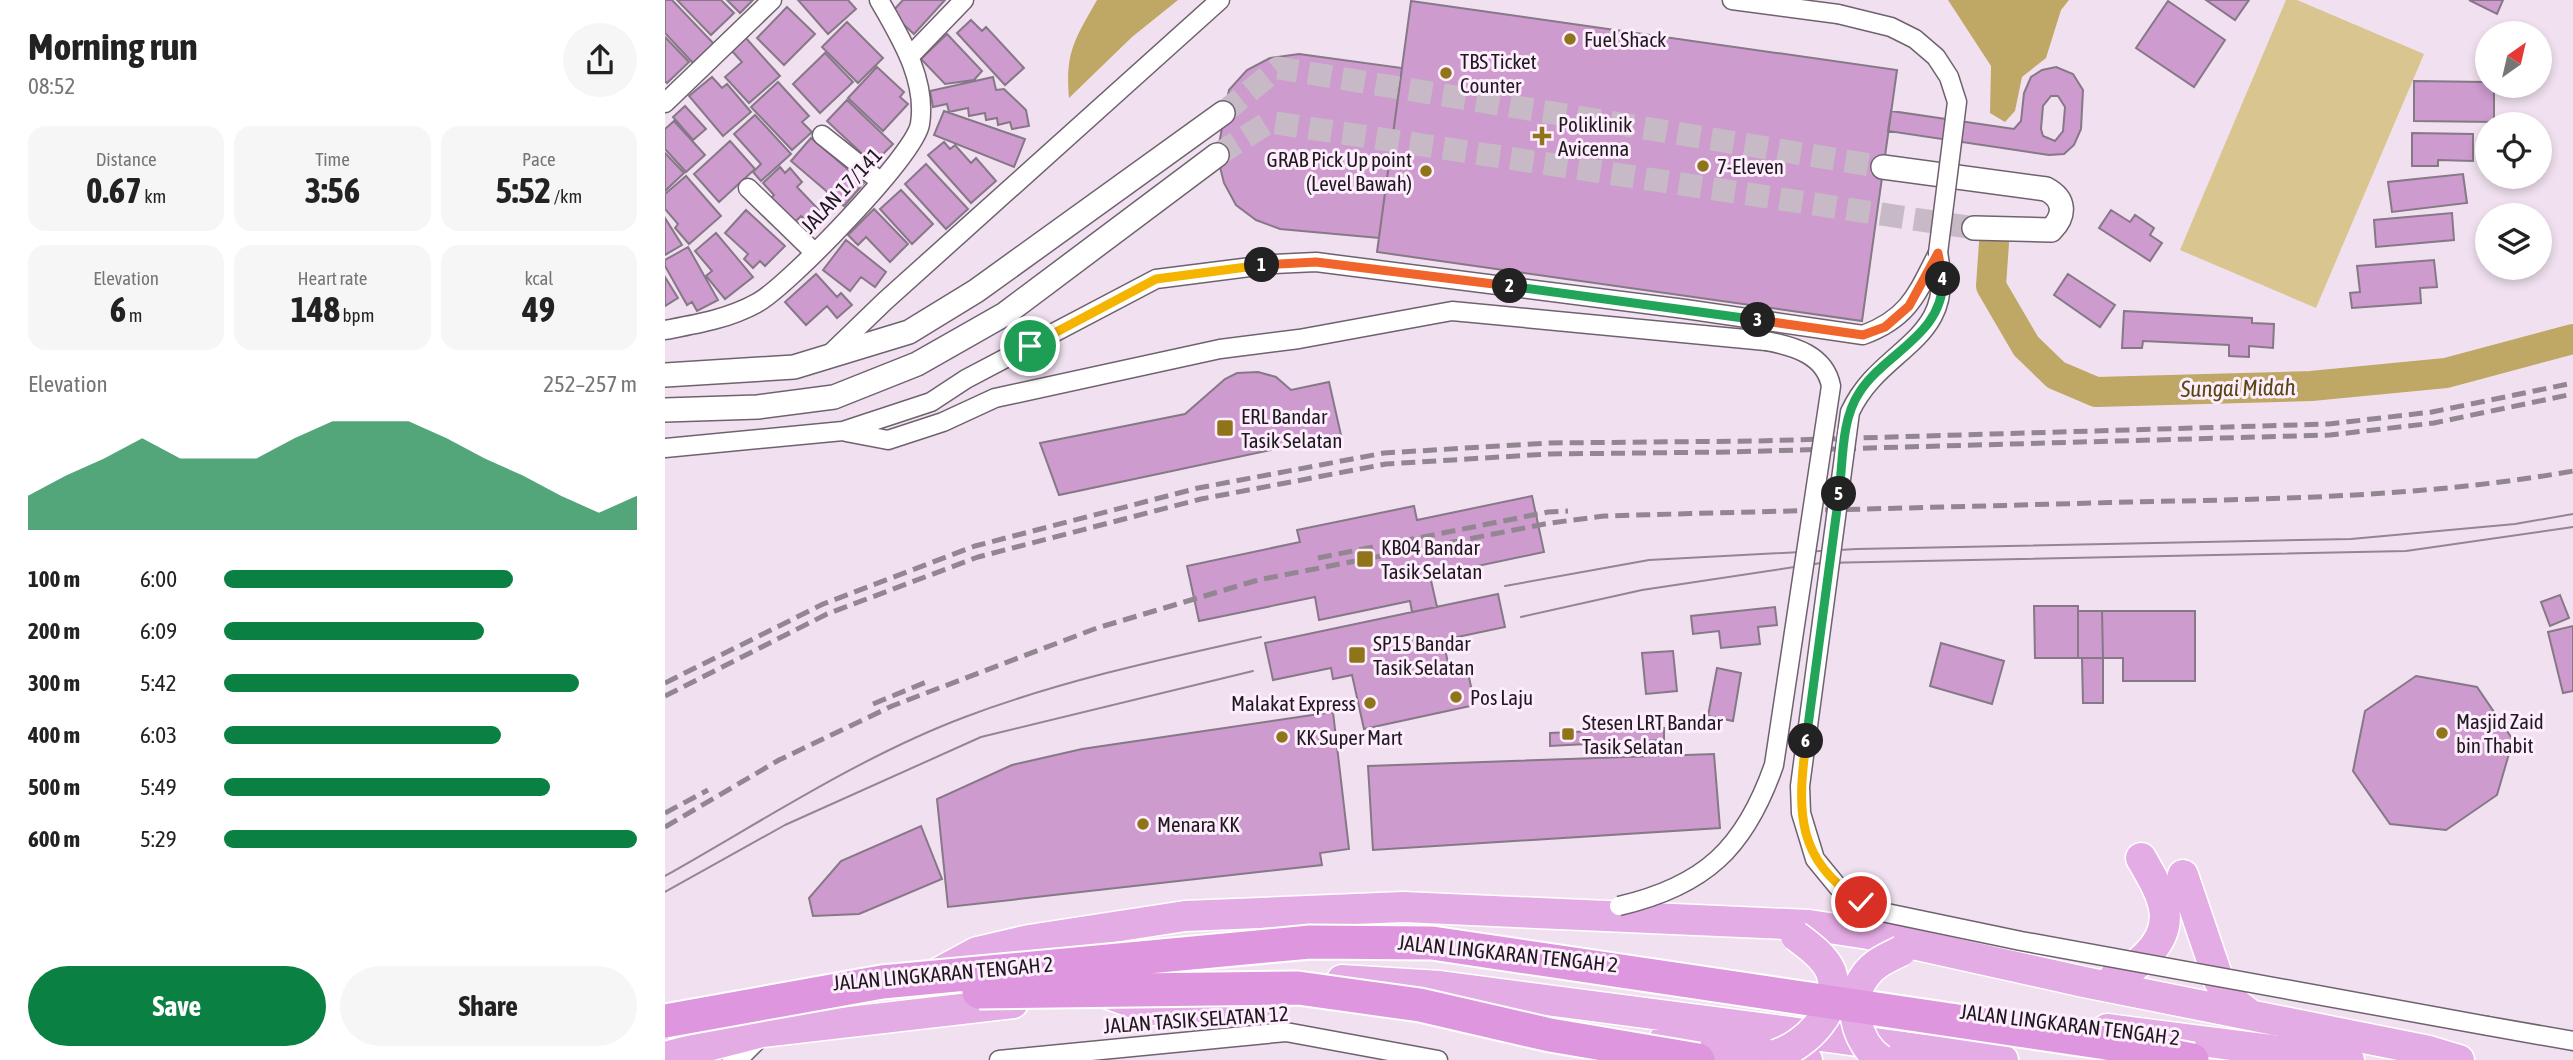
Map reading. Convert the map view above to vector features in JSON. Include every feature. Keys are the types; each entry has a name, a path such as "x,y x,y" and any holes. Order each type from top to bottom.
{"highway":[{"path":"2084,982 2124,974 2154,948 2164,932 2166,916 2161,898 2141,858"},
{"path":"2183,875 2219,981 2229,999 2248,1013"},
{"path":"938,973 977,952 1029,940 1185,916 1403,907 1785,930 1809,925 1868,934 2084,982 2429,1051 2459,1060"},
{"path":"1775,1055 1793,1050 1812,1032 1827,1013 1831,1000 1831,972 1815,950 1785,930"},
{"name":"JALAN LINGKARAN TENGAH 2","path":"665,1011 722,995 938,973 1249,947 1391,940 1488,947 2349,1060"},
{"path":"665,1021 882,982 1310,942 1432,943 2106,1043 2192,1060"},
{"path":"1881,1060 1863,1041 1856,1018 1856,1002 1863,978 1879,961 1901,951 1946,951"},
{"name":"JALAN LINGKARAN TENGAH 2","path":"665,1057 762,1032 1109,994 1336,980 1440,986 2003,1060"},
{"path":"665,1036 882,994 1299,988 1420,1005 1550,1035 1698,1060"},
{"path":"1109,994 1152,1010 1339,1002 1542,1023 1807,1060"}],"street":[{"path":"665,103 772,0"},
{"name":"JALAN 17/141","path":"665,330 719,320 760,302 814,252 909,150 920,124 917,81 910,56 879,0"},
{"path":"910,56 964,0"},
{"path":"824,360 885,301 1220,0"},
{"path":"1732,0 1838,14 1891,27 1915,39 1936,57 1949,77 1958,102 1938,253 1943,277 1939,306 1908,347 1872,377 1859,393 1850,412 1800,786 1801,813 1806,838 1826,876 1861,902 1882,912 2034,944 2573,1041"},
{"path":"665,375 768,369 824,360 909,332 976,291 1223,113"},
{"path":"822,135 881,182"},
{"path":"665,410 758,407 834,397 917,364 1005,314 1217,155"},
{"path":"1883,167 2046,189 2056,194 2061,202 2059,222 2052,230 1975,228"},
{"path":"1939,222 1947,174"},
{"path":"748,188 814,252"},
{"path":"665,448 843,431 931,402 966,379 1156,279 1274,264 1316,262 1685,309 1863,335 1885,327 1909,306 1938,253"},
{"path":"1685,309 1766,341"},
{"path":"843,431 888,440 943,422 995,398 1220,349 1299,339 1452,311 1766,341 1792,346 1813,357 1823,366 1832,386 1774,765 1757,809 1723,856 1682,887 1654,898 1619,906 1403,907"},
{"path":"734,1060 762,1032"},
{"name":"JALAN TASIK SELATAN 12","path":"999,1060 1286,1032 1438,1060"}],"shaded area":[{"path":"1097,0 1178,0 1132,37 1069,98 1069,69 1073,46"},
{"path":"1948,0 2069,0 2061,10 2046,58 2022,77 2015,111 2005,122 1990,113 1991,66"},
{"path":"2286,0 2297,0 2424,54 2316,308 2180,250"}],"building":[{"path":"665,0 672,0 714,44 693,63 665,33"},
{"path":"677,0 721,0 734,13 711,35"},
{"path":"727,0 753,0 740,13"},
{"path":"798,0 848,0 856,9 828,34"},
{"path":"903,0 945,0 914,34 891,13"},
{"path":"2206,0 2249,0 2235,20"},
{"path":"2469,0 2503,0 2497,14"},
{"path":"1411,1 1897,70 1862,321 1377,252"},
{"path":"2168,1 2225,40 2194,87 2136,48"},
{"path":"787,7 815,34 784,65 757,38"},
{"path":"971,20 982,31 986,27 1024,68 1005,85 957,33"},
{"path":"847,22 883,58 858,83 822,47"},
{"path":"947,34 982,71 974,80 945,84 921,59"},
{"path":"665,37 689,62 667,83 665,81"},
{"path":"745,37 780,76 749,103 725,77 742,62 731,50"},
{"path":"825,53 853,82 820,113 793,84"},
{"path":"1299,54 1402,68 1379,238 1280,229 1256,220 1236,205 1224,183 1217,155 1229,90 1247,70 1270,58"},
{"path":"877,67 904,92 900,97 908,104 883,131 848,98"},
{"path":"2056,67 2073,74 2083,90 2081,129 2074,145 2064,154 2049,155 1888,131 1891,111 2014,129 2021,121 2024,93 2031,77 2042,70","holes":["2051,96 2058,96 2065,107 2063,131 2055,141 2043,136 2041,129 2043,106"]},
{"path":"712,77 722,88 727,84 751,112 723,136 689,96"},
{"path":"993,77 996,90 1004,89 1026,110 1029,126 1012,129 1010,122 998,125 997,118 986,120 985,113 969,116 968,108 949,112 947,104 933,107 930,91"},
{"path":"2414,81 2475,82 2475,98 2494,98 2494,112 2475,112 2475,122 2414,121"},
{"path":"778,82 809,116 802,122 812,132 792,150 751,107"},
{"path":"847,100 893,144 873,164 827,121"},
{"path":"685,106 706,129 693,140 673,117"},
{"path":"944,111 1025,139 1014,167 934,135"},
{"path":"755,115 791,154 761,181 753,172 761,164 734,134"},
{"path":"674,121 705,155 686,172 665,149 665,129"},
{"path":"2412,133 2473,134 2473,161 2438,160 2438,166 2412,166"},
{"path":"811,138 864,183 844,206 791,161"},
{"path":"730,141 755,169 719,202 694,174"},
{"path":"944,142 950,149 955,145 971,163 976,158 996,181 971,203 928,155"},
{"path":"665,153 684,173 665,191"},
{"path":"926,164 968,209 946,229 905,184"},
{"path":"780,167 785,173 790,168 802,182 797,187 819,210 807,222 801,216 794,223 771,198 774,195 763,183"},
{"path":"2463,174 2467,203 2392,212 2388,182"},
{"path":"686,176 721,216 689,244 675,228 678,224 665,209 665,194"},
{"path":"901,190 933,224 912,244 880,209"},
{"path":"874,209 908,244 890,262 866,237 858,245 848,235"},
{"path":"746,210 785,246 765,266 760,261 753,268 744,259 748,254 725,233"},
{"path":"2111,210 2130,222 2135,215 2154,228 2150,235 2162,243 2150,261 2099,228"},
{"path":"2452,213 2454,240 2376,247 2374,220"},
{"path":"665,218 682,245 665,255"},
{"path":"716,233 753,277 725,299 706,276 712,271 695,251"},
{"path":"846,240 886,272 875,287 861,277 850,291 823,270"},
{"path":"688,247 718,300 697,311 692,302 687,305 665,266 665,260"},
{"path":"2434,260 2437,287 2420,288 2421,303 2352,308 2350,293 2360,292 2357,266"},
{"path":"816,274 837,297 841,293 852,305 837,318 827,306 806,325 785,302"},
{"path":"2068,274 2115,305 2100,327 2054,295"},
{"path":"665,277 678,298 665,306"},
{"path":"2124,311 2252,318 2252,323 2274,324 2273,348 2249,346 2249,357 2229,356 2229,345 2143,341 2142,348 2122,348"},
{"name":"ERL Bandar Tasik Selatan","path":"1258,372 1276,377 1291,390 1329,382 1341,435 1059,495 1040,443 1185,414 1225,379 1237,373"},
{"name":"KB04 Bandar Tasik Selatan","path":"1532,496 1544,552 1430,576 1437,607 1412,612 1410,601 1319,620 1315,597 1199,621 1187,566 1300,542 1297,530 1414,506 1417,520"},
{"name":"SP15 Bandar Tasik Selatan","path":"1498,594 1505,627 1443,640 1450,672 1467,668 1475,705 1364,729 1352,675 1333,679 1331,668 1273,680 1265,643"},
{"path":"2560,595 2569,618 2550,626 2541,602"},
{"path":"2034,606 2078,606 2078,658 2035,658"},
{"path":"1775,607 1777,625 1758,627 1760,644 1721,648 1719,631 1693,634 1691,616"},
{"path":"2078,611 2102,611 2103,658 2078,658"},
{"path":"2102,611 2195,611 2195,681 2123,681 2123,658 2103,658"},
{"path":"2573,626 2573,691 2563,693 2548,632"},
{"path":"1941,643 2004,661 1992,704 1930,686"},
{"path":"1673,651 1677,691 1646,694 1642,653"},
{"path":"2082,658 2103,658 2103,703 2083,703"},
{"path":"1717,668 1741,673 1733,721 1708,716"},
{"path":"2416,676 2477,687 2513,740 2497,795 2446,830 2390,824 2353,771 2365,711"},
{"name":"Menara KK","path":"1333,712 1349,849 1320,853 1322,865 948,907 937,799 1012,765 1082,749"},
{"path":"1664,728 1664,740 1550,746 1550,733"},
{"path":"1714,754 1720,828 1373,850 1368,766"},
{"path":"921,826 942,879 859,914 813,916 809,898 841,861"}],"waterway":[{"name":"Sungai Midah","path":"1994,243 1991,286 2026,346 2056,375 2096,392 2311,386 2446,373 2573,339"}],"tunnel":[{"path":"1223,113 1278,68 1883,167"},
{"path":"1217,155 1269,122 1974,228"}],"tram line":[{"path":"1505,586 1649,560 1857,549 2351,539 2515,524 2573,514"},
{"path":"1521,617 1642,590 1821,563 2406,551 2573,527"},
{"path":"665,876 850,770 965,717 1037,692 1149,662 1261,637"},
{"path":"665,892 785,825 981,737 1253,671"}],"railway":[{"path":"665,683 823,604 975,546 1198,488 1384,453 1549,443 1757,441 2329,424 2432,412 2573,383"},
{"path":"665,696 827,614 978,557 1201,499 1386,464 1549,454 1728,452 2330,435 2434,423 2573,394"},
{"path":"665,827 779,760 892,706 1097,628 1258,580 1550,523 1604,516 2352,495 2463,486 2573,471"},
{"path":"1318,558 1548,512 1568,511"},
{"path":"873,704 931,680"},
{"path":"665,813 708,790"}],"place":[{"name":"Fuel Shack","path":"1570,39"},
{"name":"TBS Ticket Counter","path":"1446,73"},
{"name":"Poliklinik Avicenna","path":"1542,136"},
{"name":"7-Eleven","path":"1703,166"},
{"name":"GRAB Pick Up point (Level Bawah)","path":"1426,171"},
{"name":"ERL Bandar Tasik Selatan","path":"1225,428"},
{"name":"KB04 Bandar Tasik Selatan","path":"1365,559"},
{"name":"SP15 Bandar Tasik Selatan","path":"1357,655"},
{"name":"Pos Laju","path":"1456,697"},
{"name":"Malakat Express","path":"1370,703"},
{"name":"Masjid Zaid bin Thabit","path":"2442,733"},
{"name":"Stesen LRT Bandar Tasik Selatan","path":"1568,734"},
{"name":"KK Super Mart","path":"1282,737"},
{"name":"Menara KK","path":"1143,824"}],"route":[{"path":"1030,346 1156,279 1274,264 1316,262 1685,309 1863,335 1885,327 1909,306 1938,253 1943,277 1939,306 1923,331 1908,347 1872,377 1859,393 1850,412 1800,786 1801,813 1806,838 1815,859 1826,876 1861,902"}]}
